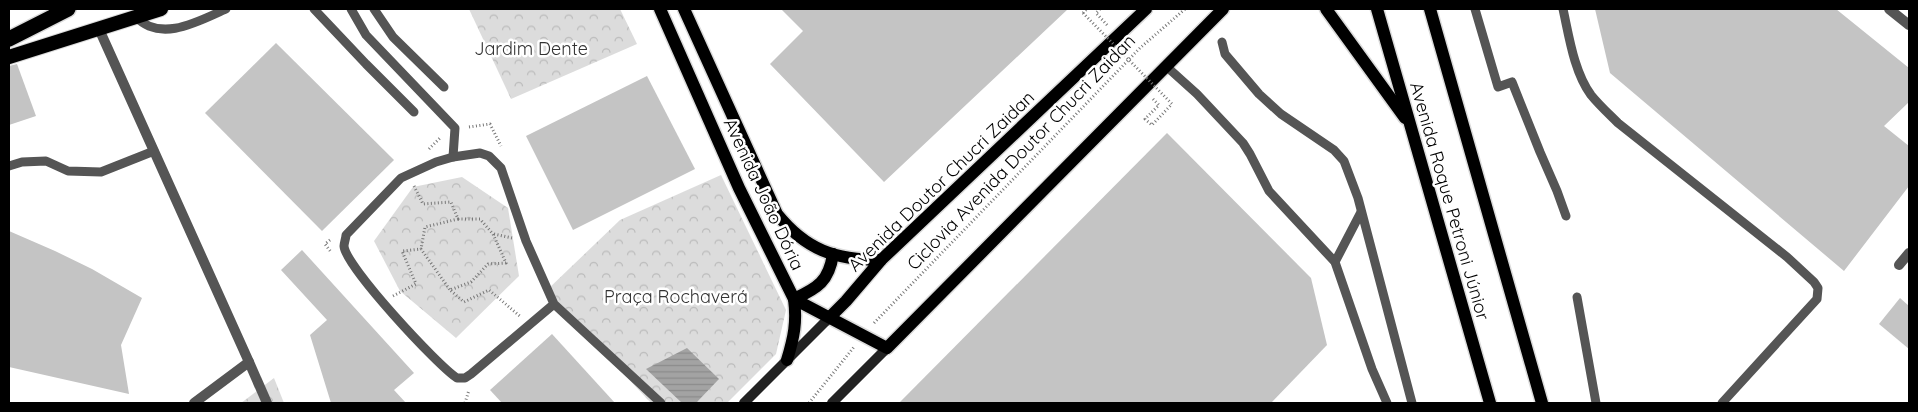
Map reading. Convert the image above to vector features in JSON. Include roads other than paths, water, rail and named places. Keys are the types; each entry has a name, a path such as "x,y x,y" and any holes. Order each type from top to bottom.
{"highway":[{"path":"9,39 68,9"},
{"path":"9,57 162,9"}],"main road":[{"name":"Avenida João Dória","path":"660,9 740,188 794,299 887,348"},
{"name":"Avenida João Dória","path":"684,9 777,214 800,238 816,247 855,260 881,260"},
{"name":"Avenida Doutor Chucri Zaidan","path":"744,403 846,301 881,260 1146,9"},
{"path":"832,403 1223,9"},
{"path":"1326,9 1410,126"},
{"name":"Avenida Roque Petroni Júnior","path":"1376,9 1490,403"},
{"name":"Avenida Roque Petroni Júnior","path":"1430,9 1542,403"},
{"path":"788,360 795,336 794,299 812,291 823,281 829,274 833,254"}],"street":[{"path":"1890,9 1909,25"},
{"path":"99,29 267,403"},
{"path":"1899,265 1909,253"},
{"path":"194,403 249,362"}],"lane":[{"path":"136,17 142,24 164,30 190,25 226,9"},
{"path":"314,9 414,112"},
{"path":"351,9 366,35 455,128 453,157"},
{"path":"374,9 393,37 444,87"},
{"path":"1475,9 1498,87 1512,82 1558,191 1566,216"},
{"path":"1563,9 1575,62 1589,93 1600,106 1618,123 1787,257 1818,288 1816,299 1722,403"},
{"path":"1222,42 1225,54 1259,94 1281,114 1334,150 1344,160 1356,189 1412,403"},
{"path":"1167,67 1197,94 1242,143 1250,154 1269,191 1335,262 1372,370 1387,403"},
{"path":"9,166 22,162 46,161 68,171 101,172 154,151"},
{"path":"554,304 471,374 459,379 452,375 394,318 348,257 344,247 346,235 401,178 436,162 453,157 480,153 494,160 501,168 526,241 554,304 661,403"},
{"path":"1335,262 1361,212"},
{"path":"1577,297 1596,403"}],"park label":[{"name":"Jardim Dente","path":"531,48"},
{"name":"Praça Rochaverá","path":"676,296"}]}
